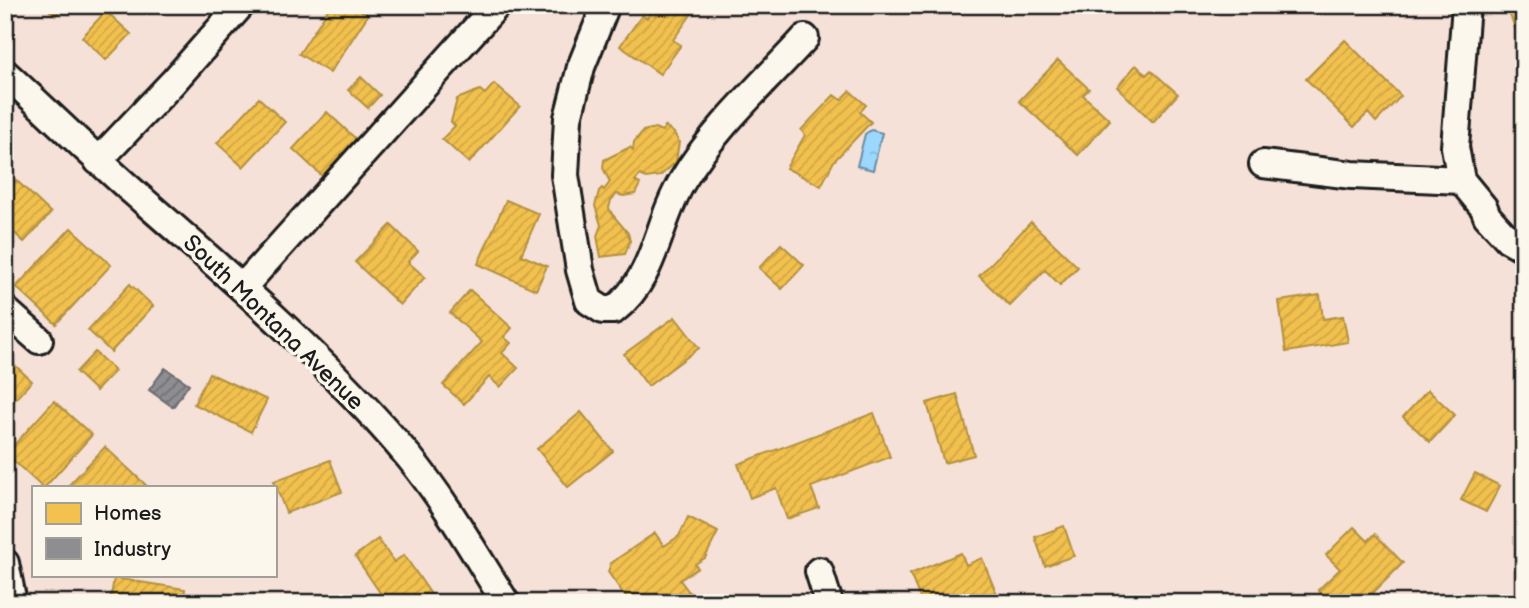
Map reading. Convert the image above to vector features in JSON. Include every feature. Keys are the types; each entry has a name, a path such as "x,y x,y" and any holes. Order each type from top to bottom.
{"street":[{"path":"242,288 497,5"},
{"path":"606,5 581,67 568,118 565,175 579,270 590,301 603,310 614,310 630,297 646,272 662,223 682,181 707,145 805,38"},
{"path":"1466,5 1455,147 1461,180 1508,239 1524,247"},
{"path":"98,160 173,82 238,6"},
{"name":"South Montana Avenue","path":"10,87 98,160 242,288 345,387 411,460 439,498 506,603"},
{"path":"1263,164 1352,175 1461,180"},
{"path":"5,310 39,340"},
{"path":"5,563 13,603"},
{"path":"819,570 828,603"}],"water":[{"path":"871,130 882,133 873,170 857,166 865,134"}],"building: Homes":[{"path":"44,5 65,5 55,16"},
{"path":"331,5 352,5 368,15 330,73 299,54"},
{"path":"656,5 698,5 673,40 681,45 660,74 620,46 642,15 647,18"},
{"path":"1506,5 1524,5 1524,51"},
{"path":"106,11 131,34 106,60 82,37"},
{"path":"1345,40 1401,96 1376,122 1368,113 1354,127 1306,79"},
{"path":"1058,60 1089,89 1083,95 1110,120 1078,155 1019,101"},
{"path":"1136,65 1146,75 1151,70 1178,94 1153,122 1117,87"},
{"path":"361,77 380,95 368,108 348,90"},
{"path":"494,84 520,106 469,163 442,139 455,126 451,122 457,99 480,90 485,94"},
{"path":"850,91 866,105 860,112 871,122 834,161 821,186 786,168 805,135 801,130 834,95 841,100"},
{"path":"259,98 285,122 243,167 217,143"},
{"path":"327,112 356,139 322,176 293,149"},
{"path":"665,126 674,133 679,142 676,162 660,176 646,178 640,175 635,181 640,184 635,194 617,194 611,200 609,208 628,233 630,241 625,254 601,257 597,236 601,225 595,206 599,191 602,188 604,190 610,182 603,168 604,160 630,147 633,150 634,142 643,131 655,128 662,131"},
{"path":"16,180 51,213 24,242 5,224 5,191"},
{"path":"506,200 539,214 521,255 547,266 536,290 478,264"},
{"path":"1031,222 1078,267 1060,285 1045,270 1010,306 979,276"},
{"path":"391,225 418,251 408,262 425,277 400,305 355,262"},
{"path":"71,228 111,265 56,324 16,287"},
{"path":"781,244 804,265 782,289 759,268"},
{"path":"130,284 153,306 111,352 88,330"},
{"path":"470,290 512,328 504,337 511,343 502,353 518,368 500,387 489,377 464,404 443,385 482,342 450,313"},
{"path":"1320,295 1323,319 1343,316 1348,342 1286,352 1279,301"},
{"path":"675,317 699,348 648,386 624,354"},
{"path":"95,352 115,371 96,391 76,372"},
{"path":"5,356 32,381 5,410"},
{"path":"209,373 267,400 251,432 194,404"},
{"path":"1428,390 1455,415 1430,442 1403,417"},
{"path":"957,394 974,455 944,463 927,403"},
{"path":"54,401 92,435 46,486 41,486 6,454"},
{"path":"581,412 613,451 568,487 537,449"},
{"path":"874,413 890,457 811,487 819,508 787,519 776,488 750,498 738,464"},
{"path":"105,447 147,486 68,486"},
{"path":"330,460 342,492 286,513 274,481"},
{"path":"1475,473 1500,486 1486,512 1461,500"},
{"path":"688,517 718,532 705,558 695,564 698,568 680,580 689,592 676,601 671,593 658,603 630,603 608,572 611,563 655,533 664,546 679,536"},
{"path":"1064,526 1074,556 1045,566 1035,537"},
{"path":"1354,527 1368,541 1375,534 1403,563 1363,603 1331,603 1318,590 1340,569 1326,555"},
{"path":"378,539 394,562 404,555 437,603 387,603 355,556"},
{"path":"961,553 966,565 982,558 999,600 991,603 922,603 910,574"},
{"path":"114,578 185,589 183,603 110,603"}],"building: Industry":[{"path":"165,368 189,384 173,407 149,390"}]}
